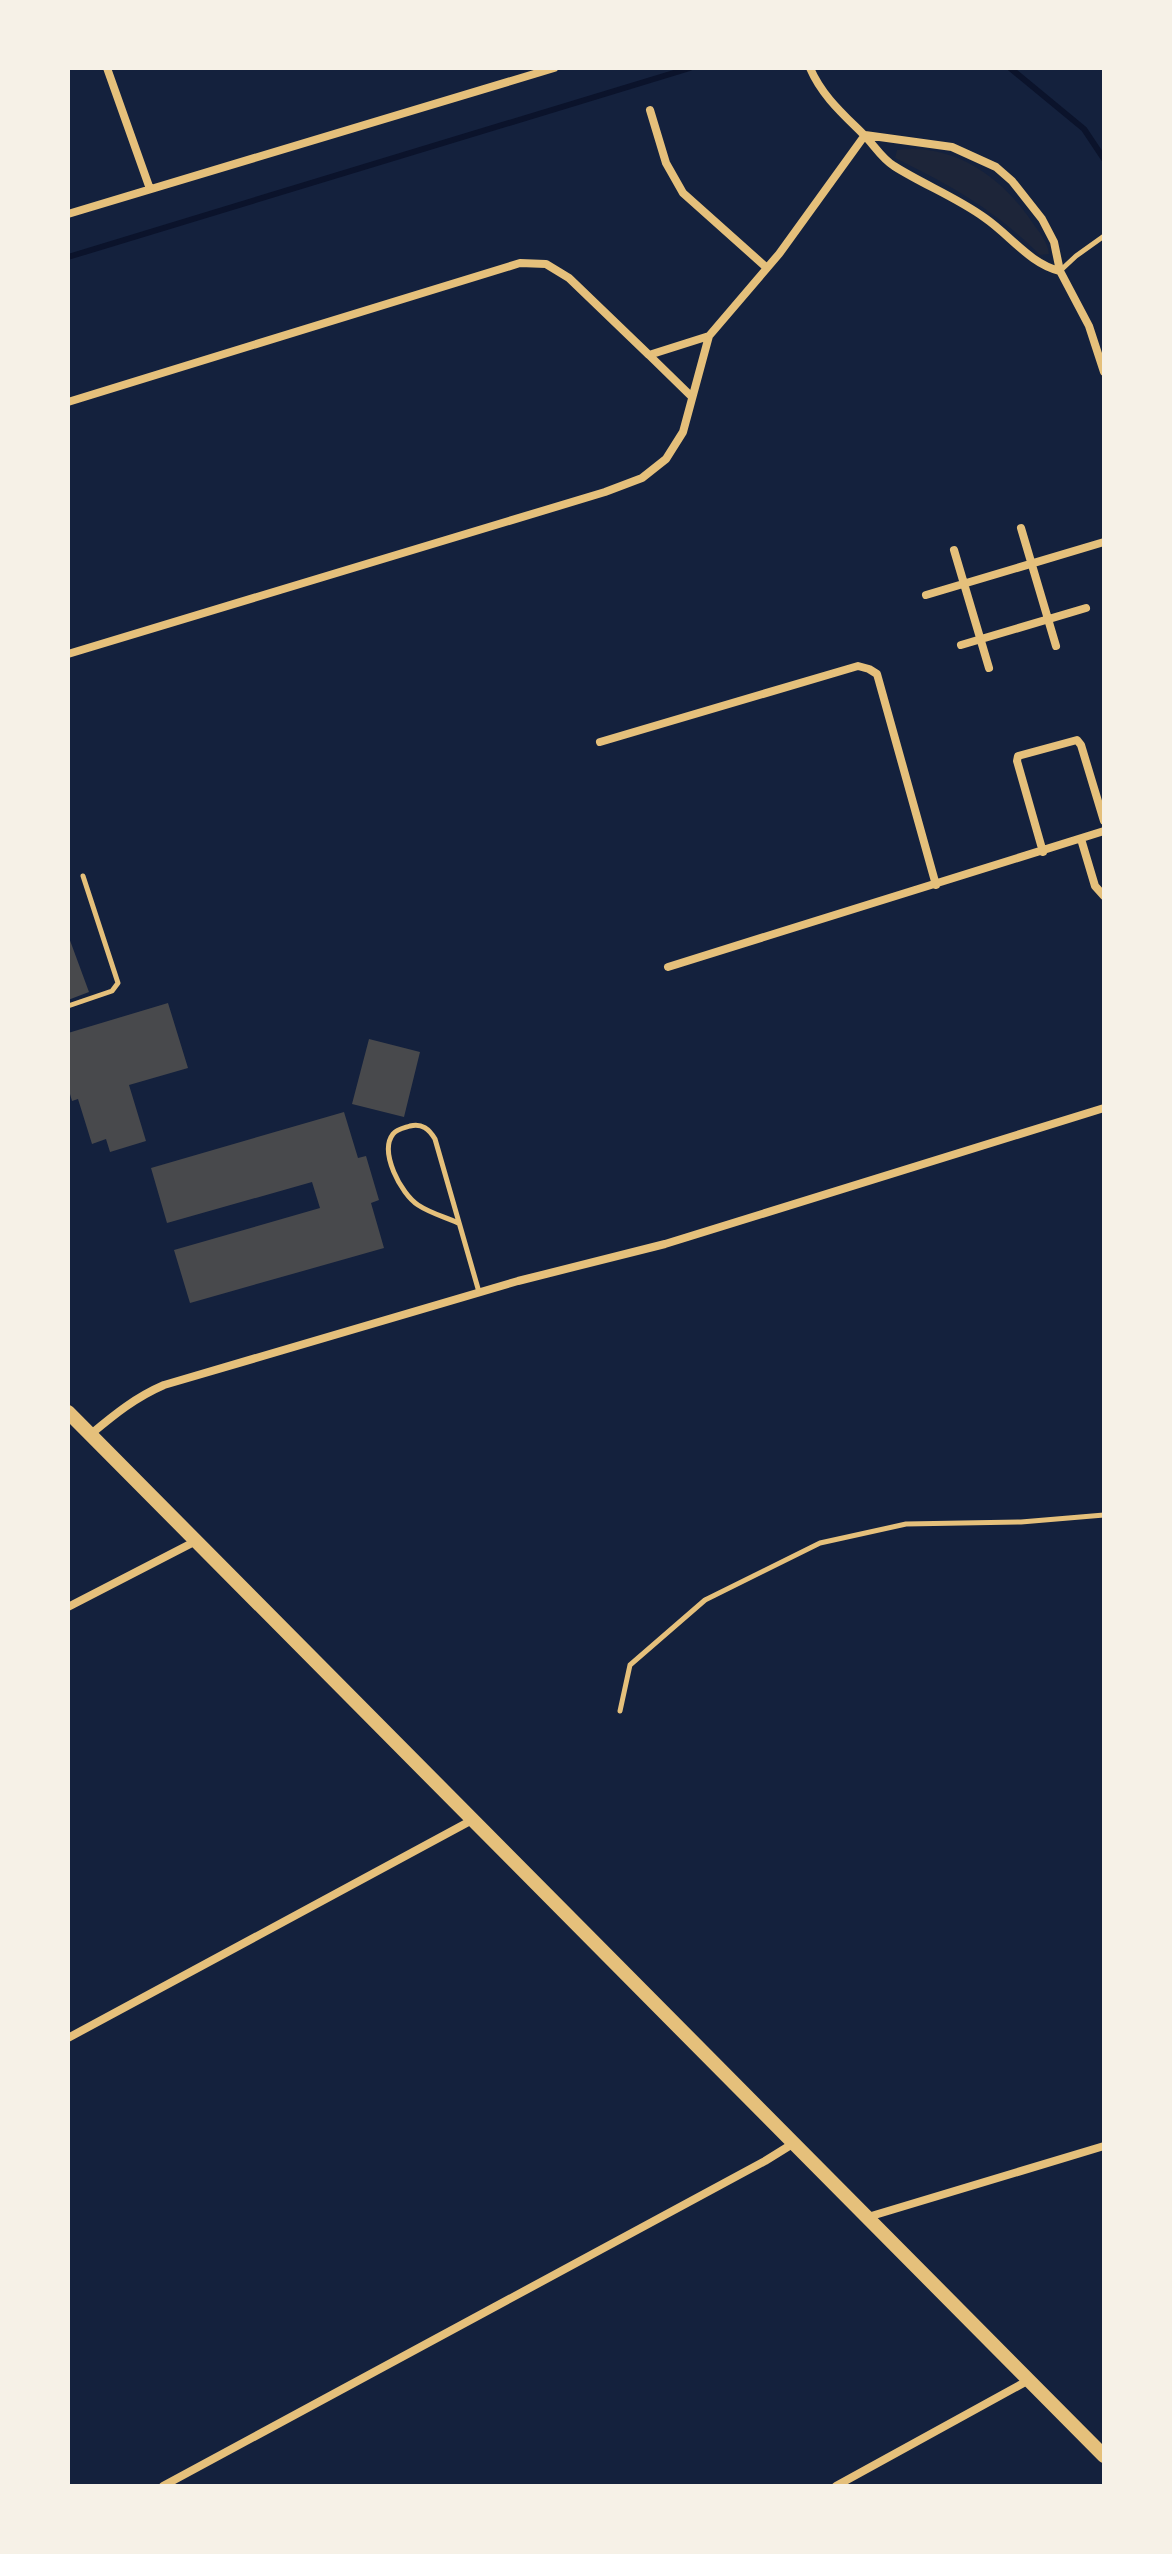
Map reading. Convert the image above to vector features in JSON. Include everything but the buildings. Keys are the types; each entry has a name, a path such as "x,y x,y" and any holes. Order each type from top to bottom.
{"main road":[{"path":"68,1412 1104,2456"}],"street":[{"path":"107,68 150,189"},
{"path":"68,214 554,68"},
{"path":"810,68 838,111 865,135 891,165 962,202 996,225 1035,261 1046,268 1060,271"},
{"path":"650,110 666,163 683,193 767,268"},
{"path":"68,654 605,492 642,478 666,459 683,432 709,336 767,268 865,135"},
{"path":"865,135 952,147 996,167 1012,181 1042,219 1054,242 1060,271 1089,326 1104,372"},
{"path":"68,402 520,263 546,264 569,278 692,397"},
{"path":"649,355 709,336"},
{"path":"1021,528 1056,646"},
{"path":"926,595 1104,542"},
{"path":"954,550 989,668"},
{"path":"961,645 1086,608"},
{"path":"600,742 858,666 869,669 877,674 936,885"},
{"path":"1043,852 1018,756 1077,740 1104,821"},
{"path":"668,967 1104,831"},
{"path":"1081,839 1095,886 1104,896"},
{"path":"91,1434 123,1407 164,1385 479,1293 665,1244 1104,1108"},
{"path":"68,1607 196,1541"},
{"path":"68,2038 474,1819"},
{"path":"163,2486 794,2143"},
{"path":"868,2217 1104,2146"},
{"path":"836,2486 1029,2380"}],"lane":[{"path":"1060,271 1104,236"},
{"path":"68,1006 112,991 118,983 83,876"},
{"path":"458,1223 418,1205 397,1181 389,1145 392,1135 398,1130 423,1126 435,1139 479,1293"},
{"path":"620,1711 630,1665 705,1600 820,1543 906,1524 1021,1522 1104,1515"}],"shaded area":[{"path":"897,150 938,152 975,166 1020,206 1043,237 1049,254 1040,255 972,200 895,158"}],"waterway":[{"path":"68,257 690,68"},
{"path":"1010,68 1084,129 1104,159"}]}
